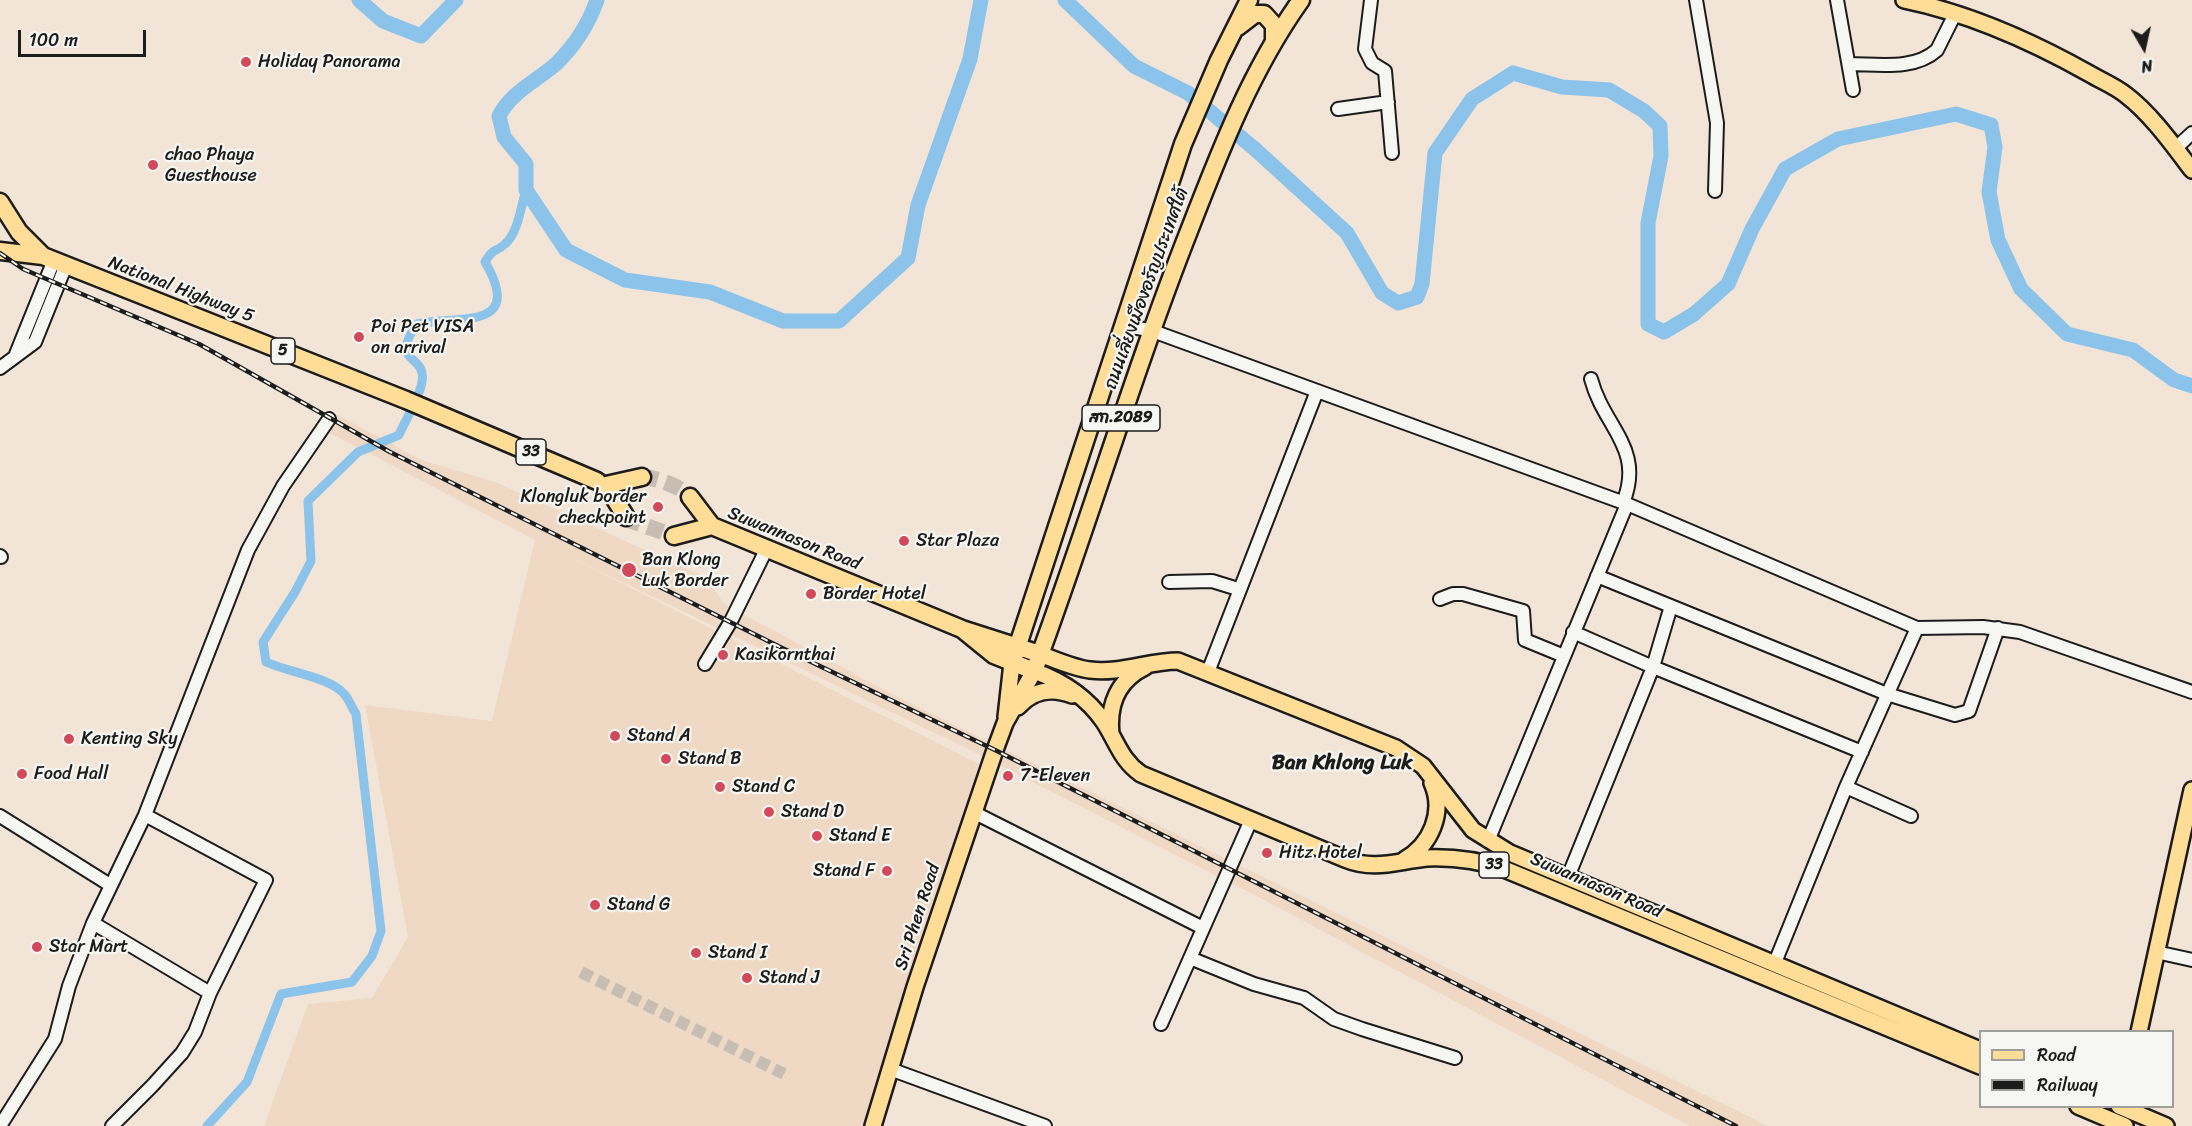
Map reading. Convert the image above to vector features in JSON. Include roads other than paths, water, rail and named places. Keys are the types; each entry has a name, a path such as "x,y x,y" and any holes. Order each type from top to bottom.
{"highway":[{"name":"ถนนเลี่ยงเมืองอรัญประเทศใต้","path":"1012,663 1183,144 1219,60 1249,1"},
{"name":"ถนนเลี่ยงเมืองอรัญประเทศใต้","path":"1034,671 1150,330 1214,166 1274,41 1302,1"},
{"path":"1233,32 1255,14 1264,14 1274,25 1274,41"},
{"name":"National Highway 5","path":"0,243 6,232 3,207"},
{"name":"National Highway 5","path":"3,207 24,237 54,260"},
{"name":"National Highway 5","path":"0,251 54,260 465,424"},
{"name":"33","path":"465,424 597,481"},
{"path":"626,517 606,484 642,477"},
{"name":"Suwannason Road","path":"690,497 712,526 962,629 1040,654"},
{"name":"Suwannason Road","path":"674,536 712,526"},
{"name":"Suwannason Road","path":"962,629 994,655 1034,671"}],"main road":[{"path":"1904,0 1940,4 1955,14 2067,61 2126,95 2176,148 2192,170"},
{"name":"Suwannason Road","path":"1040,654 1089,670 1108,670 1179,661 1396,748 1410,756 1427,772 1460,816 1488,841 1774,965 1979,1050"},
{"name":"Sri Phen Road","path":"1005,723 1012,663"},
{"path":"1112,737 1110,720 1114,698 1125,681 1150,664"},
{"name":"Suwannason Road","path":"1034,671 1067,686 1085,700 1104,722 1122,757 1141,774 1251,820 1358,864 1379,867 1448,857 1486,863 1504,869 1979,1066"},
{"name":"Sri Phen Road","path":"873,1126 973,812 1005,723 1034,671"},
{"path":"1005,723 1029,695 1062,691 1085,700"},
{"path":"1397,863 1423,845 1433,828 1437,799 1427,772"},
{"path":"2139,1030 2192,790"},
{"path":"2080,1108 2119,1124 2120,1108"},
{"path":"2122,1108 2166,1126"}],"street":[{"path":"1371,0 1365,49 1372,63 1385,71 1392,153"},
{"path":"1696,0 1717,123 1715,191"},
{"path":"1837,0 1853,90"},
{"path":"1849,64 1905,64 1932,55 1937,51 1955,14"},
{"path":"1338,109 1388,102"},
{"path":"2176,148 2192,133"},
{"path":"0,368 35,342 54,260"},
{"path":"1124,326 1150,330 1625,504 1917,627 1998,628 2020,632 2192,692"},
{"path":"1488,841 1625,504 1629,456 1596,400 1591,379"},
{"path":"1208,672 1317,391"},
{"path":"0,1126 55,1039 69,987 93,923 145,815 248,550 283,486 329,419"},
{"path":"705,664 731,621 767,548"},
{"path":"1597,576 1887,694 1955,716 1966,714 1998,628"},
{"path":"1169,582 1212,581 1238,590"},
{"path":"1440,599 1453,594 1463,594 1523,611 1525,640 1564,656"},
{"path":"1568,877 1653,667 1671,606"},
{"path":"1774,965 1846,787 1917,627"},
{"path":"1574,632 1653,667 1862,752"},
{"path":"1846,787 1911,816"},
{"path":"973,812 1203,928"},
{"path":"111,1126 182,1053 195,1032 210,993 266,880 145,815"},
{"path":"0,816 110,885"},
{"path":"1161,1024 1251,820"},
{"path":"93,923 210,993"},
{"path":"2156,952 2192,960"},
{"path":"1190,958 1254,984 1304,998 1317,1009 1344,1022 1455,1058"},
{"path":"890,1069 1045,1126"}],"waterway":[{"path":"359,0 383,21 421,36 456,0"},
{"path":"597,0 586,25 570,49 557,63 518,93 504,107 499,116 504,137 526,164 526,190 566,250 625,280 710,292 783,321 839,321 908,258 918,205 970,59 981,0"},
{"path":"1065,0 1134,66 1188,93 1256,150 1347,233 1382,293 1398,303 1417,297 1422,284 1435,153 1472,99 1513,73 1562,87 1609,90 1644,111 1660,126 1661,156 1648,223 1648,324 1664,332 1694,314 1728,284 1752,229 1785,169 1838,139 1956,114 1991,125 1995,147 1989,192 1998,240 2021,289 2067,334 2133,350 2174,380 2192,386"},
{"path":"207,1126 247,1082 281,994 352,982 372,956 381,931 356,714 346,696 329,683 266,662 263,642 295,592 311,561 308,501 358,452 399,435 422,382 419,366 410,358 406,346 417,324 466,319 481,316 492,310 497,300 495,284 485,262 493,252 505,244 513,233 526,190"}],"tunnel":[{"path":"642,477 668,483 690,497"},
{"path":"626,517 674,536"},
{"path":"581,972 784,1074"}],"railway":[{"path":"0,253 23,269 199,344 390,452 778,646 995,750 1736,1126"}],"place":[{"name":"Holiday Panorama","path":"246,62"},
{"name":"chao Phaya Guesthouse","path":"153,165"},
{"name":"Poi Pet VISA on arrival","path":"359,337"},
{"name":"Klongluk border checkpoint","path":"658,507"},
{"name":"Star Plaza","path":"904,541"},
{"name":"Ban Klong Luk Border","path":"629,570"},
{"name":"Border Hotel","path":"811,594"},
{"name":"Kasikornthai","path":"723,655"},
{"name":"Stand A","path":"615,736"},
{"name":"Kenting Sky","path":"69,739"},
{"name":"Stand B","path":"666,759"},
{"name":"Food Hall","path":"22,774"},
{"name":"7-Eleven","path":"1008,776"},
{"name":"Stand C","path":"720,787"},
{"name":"Stand D","path":"769,812"},
{"name":"Stand E","path":"817,836"},
{"name":"Hitz Hotel","path":"1267,853"},
{"name":"Stand F","path":"887,871"},
{"name":"Stand G","path":"595,905"},
{"name":"Star Mart","path":"37,947"},
{"name":"Stand I","path":"696,953"},
{"name":"Stand J","path":"747,978"}],"district":[{"name":"Ban Khlong Luk","path":"1342,764"}]}
